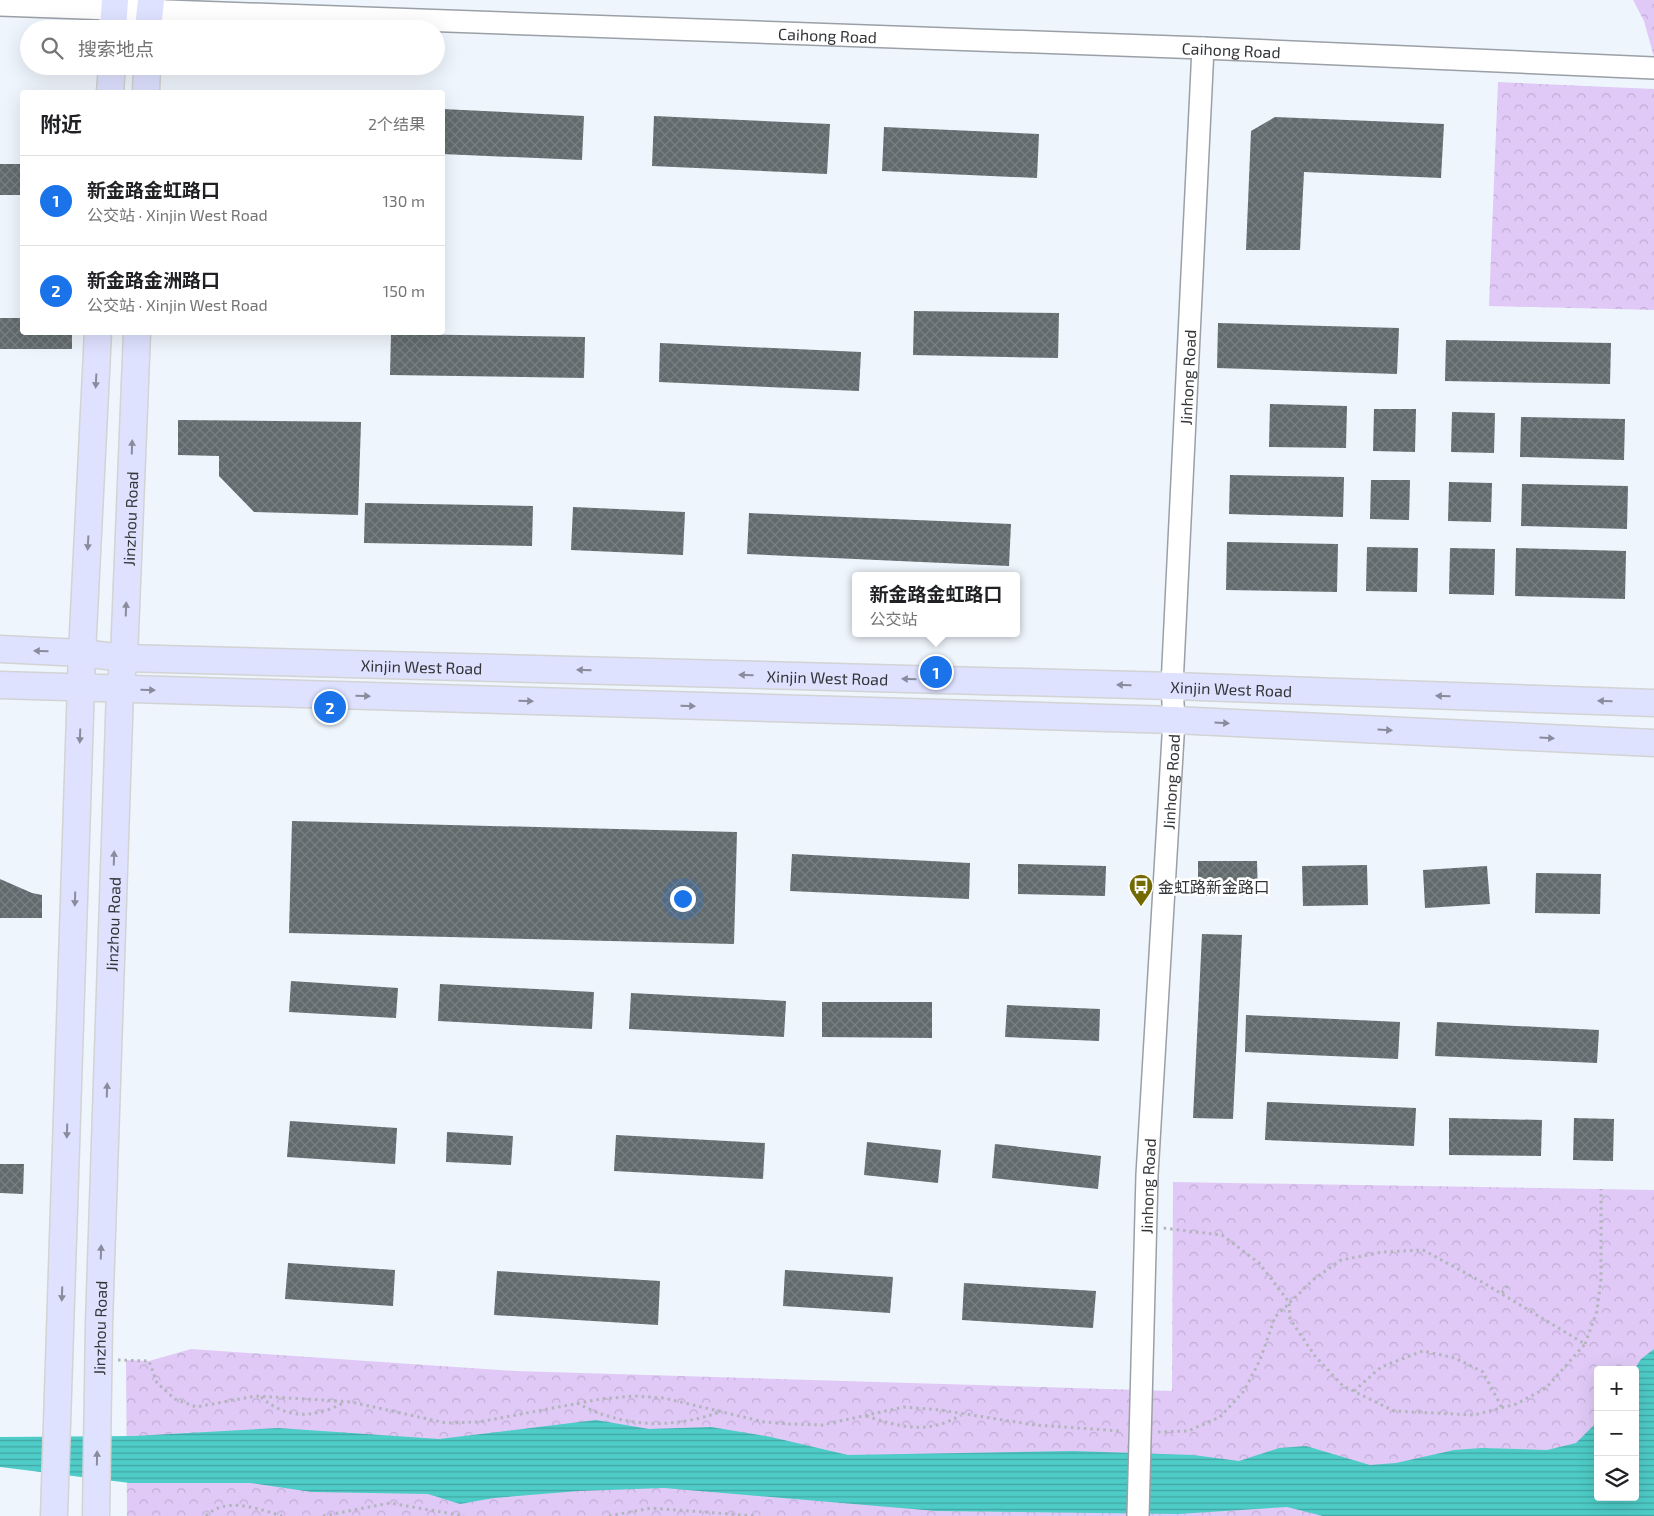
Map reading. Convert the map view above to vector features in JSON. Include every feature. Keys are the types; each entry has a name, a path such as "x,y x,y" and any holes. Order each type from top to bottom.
{"main road":[{"path":"110,90 111,75"},
{"path":"146,90 147,75"},
{"path":"55,1504 82,653 98,335"},
{"name":"Jinzhou Road","path":"96,1505 120,689 124,658 137,335"},
{"name":"Xinjin West Road","path":"0,649 82,653 124,658 1172,686 1654,703"},
{"name":"Xinjin West Road","path":"0,685 1174,720 1654,743"}],"street":[{"name":"Caihong Road","path":"0,5 114,13 149,12 383,20"},
{"name":"Caihong Road","path":"445,22 1203,48 1654,68"},
{"name":"Jinhong Road","path":"1138,1516 1145,1228 1174,720 1172,686 1203,48"}],"path":[{"path":"1145,1228 1173,1228 1222,1235 1259,1263 1289,1302 1290,1319 1316,1356 1343,1386 1394,1410 1474,1415 1516,1404 1546,1388 1585,1344 1598,1311 1601,1279 1601,1189"},
{"path":"99,1360 149,1361 157,1383 176,1399 196,1407 220,1401 261,1396 347,1402 446,1423 478,1422 576,1403 634,1396 664,1398 764,1422 822,1424 904,1407 1139,1437 1188,1431 1220,1417 1244,1391 1260,1360 1275,1317 1314,1280 1341,1260 1383,1252 1423,1250 1502,1294 1585,1344"},
{"path":"1502,1294 1509,1284"},
{"path":"1354,1391 1381,1367 1423,1351 1455,1358 1483,1372 1502,1408"},
{"path":"261,1396 273,1407 291,1413 322,1412 347,1402"},
{"path":"576,1403 600,1416 644,1423 679,1423 720,1412"},
{"path":"866,1416 901,1427 928,1427 948,1422 962,1414"},
{"path":"323,1516 390,1503 464,1516"},
{"path":"206,1516 213,1509 234,1504 282,1516"},
{"path":"609,1516 651,1508 756,1516"}],"green space":[{"path":"1633,0 1654,0 1654,57 1644,21"},
{"path":"1498,82 1654,89 1654,310 1489,306"},
{"path":"1173,1182 1654,1190 1654,1516 127,1516 126,1360 149,1361 191,1349 515,1371 1172,1391"}],"water":[{"path":"1654,1349 1654,1516 1323,1516 1287,1507 1178,1514 936,1511 664,1488 579,1491 494,1498 460,1504 428,1494 312,1492 250,1483 130,1483 0,1467 0,1437 134,1436 278,1428 439,1439 596,1420 649,1429 711,1427 771,1437 848,1455 1073,1451 1193,1455 1239,1461 1279,1448 1306,1446 1370,1465 1396,1463 1454,1450 1482,1448 1547,1450 1576,1443 1594,1425 1594,1501 1639,1501 1639,1366 1637,1366 1641,1359"}],"building":[{"path":"445,109 584,116 582,160 445,154"},
{"path":"654,116 830,124 827,174 652,166"},
{"path":"1275,117 1444,124 1441,178 1304,172 1300,250 1246,250 1251,131"},
{"path":"884,127 1039,134 1037,178 882,171"},
{"path":"0,164 20,164 20,195 0,195"},
{"path":"914,311 1059,313 1058,358 913,355"},
{"path":"0,318 20,318 20,335 72,335 72,349 0,349"},
{"path":"1218,323 1399,328 1397,374 1217,368"},
{"path":"391,335 585,337 584,378 390,375"},
{"path":"1446,340 1611,343 1610,384 1445,381"},
{"path":"660,343 861,352 859,391 659,382"},
{"path":"1270,404 1347,406 1346,448 1269,447"},
{"path":"1374,409 1416,409 1415,452 1373,451"},
{"path":"1452,412 1495,413 1494,453 1451,452"},
{"path":"1521,417 1625,419 1624,460 1520,457"},
{"path":"178,420 361,422 358,515 254,512 219,476 219,456 178,455"},
{"path":"1230,475 1344,477 1343,517 1229,514"},
{"path":"1371,480 1410,480 1409,520 1370,519"},
{"path":"1449,482 1492,483 1491,522 1448,521"},
{"path":"1522,484 1628,486 1627,529 1521,526"},
{"path":"365,503 533,506 532,546 364,543"},
{"path":"573,507 685,512 683,555 571,550"},
{"path":"749,513 1011,524 1009,566 747,554"},
{"path":"1227,542 1338,544 1337,592 1226,590"},
{"path":"1367,547 1418,548 1417,592 1366,591"},
{"path":"1450,548 1495,549 1494,595 1449,594"},
{"path":"1516,548 1626,551 1625,599 1515,596"},
{"path":"292,821 737,832 734,944 289,933"},
{"path":"792,854 970,863 969,899 790,891"},
{"path":"1198,861 1257,861 1258,895 1198,896"},
{"path":"1018,864 1106,866 1105,896 1018,894"},
{"path":"1367,865 1368,905 1303,906 1302,866"},
{"path":"1487,866 1490,904 1425,908 1423,870"},
{"path":"1536,873 1601,874 1600,914 1535,913"},
{"path":"0,879 32,893 42,895 42,918 0,918"},
{"path":"1202,934 1242,935 1233,1119 1193,1118"},
{"path":"291,981 398,988 396,1018 289,1012"},
{"path":"440,984 594,992 592,1029 438,1021"},
{"path":"631,993 786,1001 784,1037 629,1029"},
{"path":"822,1002 932,1002 932,1038 822,1037"},
{"path":"1007,1005 1100,1009 1099,1041 1005,1037"},
{"path":"1246,1015 1400,1022 1398,1059 1245,1052"},
{"path":"1437,1022 1599,1030 1597,1063 1435,1056"},
{"path":"1267,1102 1416,1108 1414,1146 1265,1140"},
{"path":"1449,1118 1542,1120 1541,1156 1449,1155"},
{"path":"1574,1118 1614,1119 1613,1161 1573,1160"},
{"path":"290,1121 397,1128 395,1164 287,1157"},
{"path":"447,1132 513,1136 511,1165 446,1162"},
{"path":"616,1135 765,1143 763,1179 614,1171"},
{"path":"867,1142 941,1150 938,1183 864,1175"},
{"path":"995,1144 1101,1156 1098,1189 992,1178"},
{"path":"0,1164 24,1164 23,1194 0,1193"},
{"path":"288,1263 395,1270 393,1306 285,1299"},
{"path":"785,1270 893,1277 890,1313 783,1306"},
{"path":"497,1271 660,1281 658,1325 494,1315"},
{"path":"964,1283 1096,1291 1093,1328 962,1320"}],"place":[{"name":"新金路金虹路口","path":"936,672"},
{"name":"新金路金洲路口","path":"330,707"},
{"name":"金虹路新金路口","path":"1141,907"}]}
